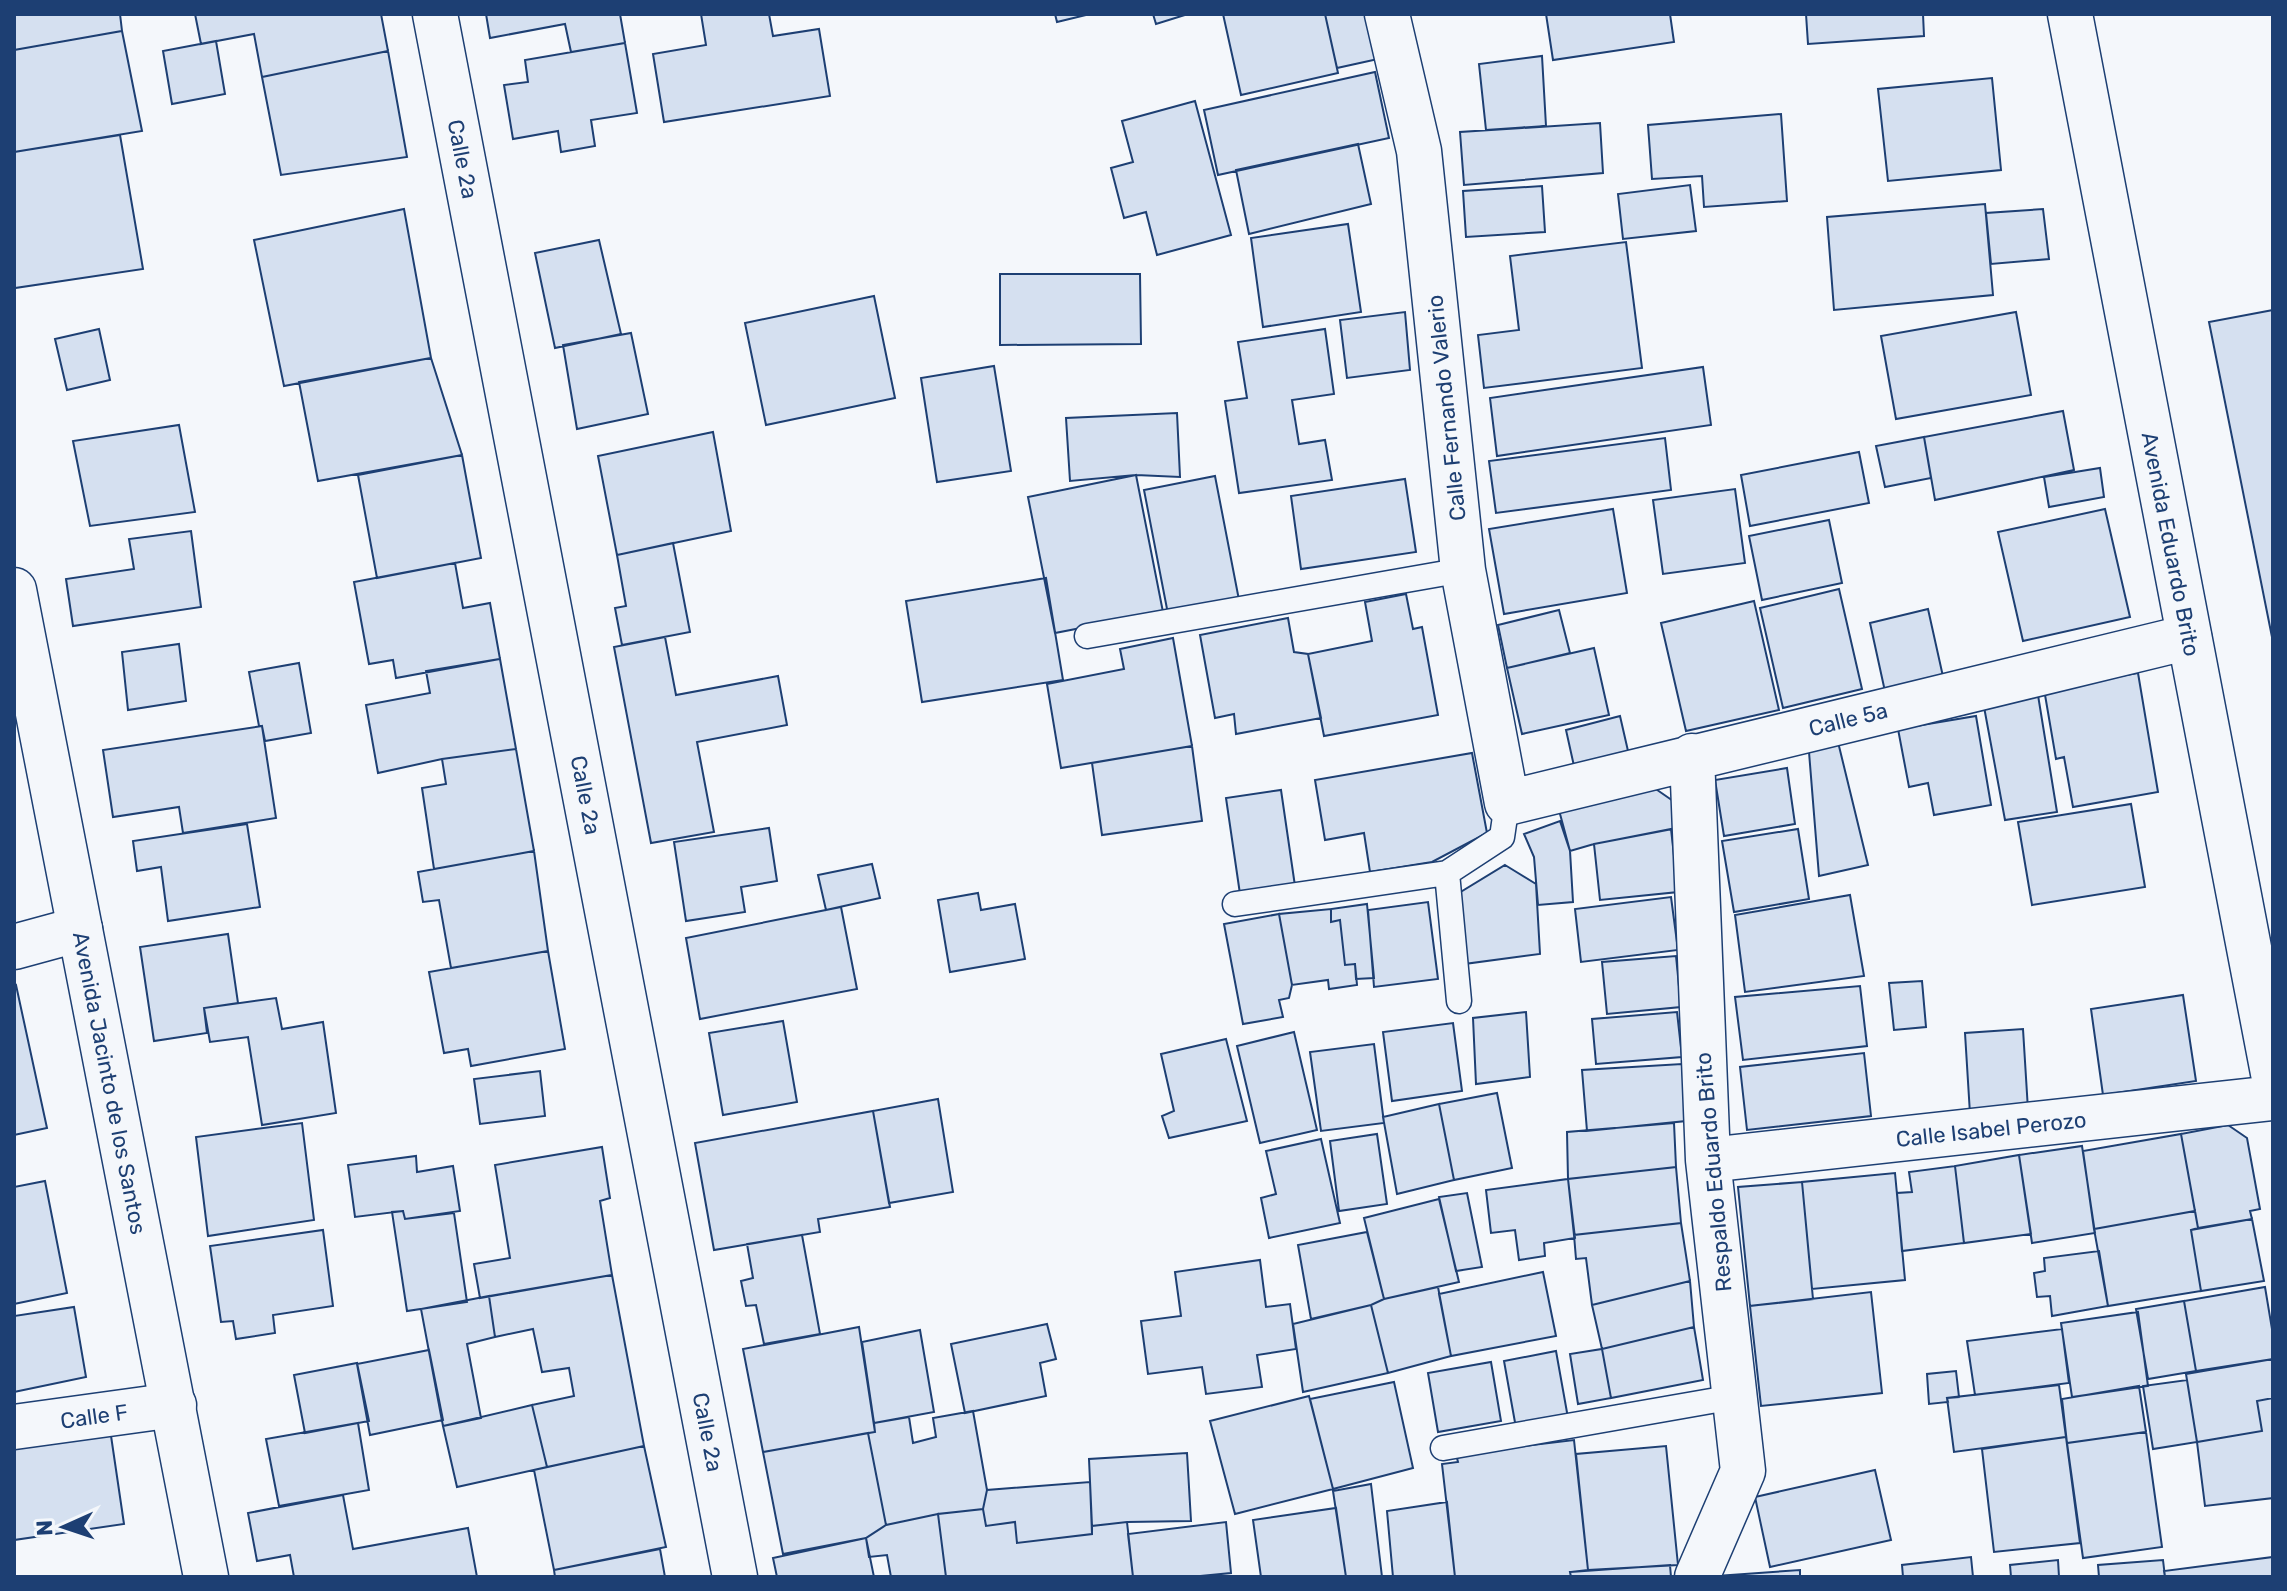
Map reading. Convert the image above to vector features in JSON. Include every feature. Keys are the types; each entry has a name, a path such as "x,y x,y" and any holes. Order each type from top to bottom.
{"street":[{"name":"Calle 2a","path":"435,14 735,1577"},
{"name":"Calle Fernando Valerio","path":"1387,14 1419,151 1463,570 1507,803"},
{"name":"Avenida Eduardo Brito","path":"2070,14 2273,1073"},
{"name":"Avenida Jacinto de los Santos","path":"14,590 206,1577"},
{"name":"Calle 5a","path":"1507,803 2189,637"},
{"name":"Respaldo Eduardo Brito","path":"1692,756 1708,1160 1743,1471 1697,1577"},
{"path":"14,947 80,929"},
{"name":"Calle Isabel Perozo","path":"1708,1160 2273,1098"},
{"name":"Calle F","path":"14,1427 174,1405"}],"lane":[{"path":"1087,636 1463,570"},
{"path":"1235,904 1447,873 1502,837 1507,803"},
{"path":"1447,873 1459,1001"},
{"path":"1443,1448 1734,1397"}],"building":[{"path":"14,14 120,14 122,31 14,50"},
{"path":"195,14 381,14 388,51 262,77 254,34 201,44"},
{"path":"486,14 620,14 625,43 571,52 565,24 490,38"},
{"path":"701,14 769,14 773,36 819,29 830,96 664,122 653,54 706,45"},
{"path":"1055,14 1090,14 1057,22"},
{"path":"1153,14 1188,14 1156,24"},
{"path":"1223,14 1325,14 1338,73 1241,95"},
{"path":"1325,14 1369,14 1378,59 1337,68"},
{"path":"1546,14 1670,14 1674,42 1553,60"},
{"path":"1806,14 1923,14 1924,36 1808,44"},
{"path":"122,31 142,131 14,152 14,50"},
{"path":"216,41 225,94 172,104 163,51"},
{"path":"625,43 637,113 591,120 595,146 561,152 558,131 513,139 504,85 528,82 525,60"},
{"path":"388,51 407,157 281,175 262,77"},
{"path":"1542,56 1546,126 1486,130 1479,64"},
{"path":"1375,72 1389,138 1218,175 1204,110"},
{"path":"1992,78 2001,170 1888,181 1878,89"},
{"path":"1195,101 1231,235 1157,255 1146,212 1124,218 1111,168 1133,162 1122,121"},
{"path":"1781,114 1787,201 1704,207 1702,176 1652,179 1648,125"},
{"path":"1600,123 1603,173 1464,185 1460,132"},
{"path":"120,135 143,269 15,288 14,152"},
{"path":"1358,144 1371,204 1249,234 1236,170"},
{"path":"1690,185 1696,231 1623,239 1618,194"},
{"path":"1542,186 1545,232 1466,237 1463,191"},
{"path":"1985,204 1993,295 1834,310 1827,217"},
{"path":"404,209 431,358 284,386 254,240"},
{"path":"2043,209 2049,259 1991,264 1986,213"},
{"path":"1348,224 1361,312 1263,327 1251,238"},
{"path":"599,240 621,334 555,348 535,253"},
{"path":"1626,242 1642,368 1484,388 1478,335 1519,330 1510,256"},
{"path":"1000,274 1140,274 1141,344 1000,345"},
{"path":"874,296 895,398 766,425 745,323"},
{"path":"2273,310 2273,642 2209,322"},
{"path":"1405,312 1410,370 1347,378 1340,320"},
{"path":"2016,312 2031,395 1896,419 1881,336"},
{"path":"99,329 110,380 67,390 55,339"},
{"path":"1325,329 1334,394 1292,400 1299,444 1325,440 1332,480 1239,493 1225,401 1247,398 1238,342"},
{"path":"631,333 648,414 577,429 563,345"},
{"path":"431,358 462,455 318,481 299,382"},
{"path":"994,366 1011,471 937,482 921,378"},
{"path":"1703,367 1711,425 1497,456 1490,398"},
{"path":"2063,411 2074,470 1935,500 1924,437"},
{"path":"1177,413 1180,477 1136,475 1070,481 1066,418"},
{"path":"179,425 195,512 90,526 73,441"},
{"path":"713,432 731,531 617,555 598,456"},
{"path":"1924,437 1931,478 1885,487 1876,446"},
{"path":"1665,438 1671,490 1496,513 1489,461"},
{"path":"1859,452 1869,503 1750,526 1741,475"},
{"path":"462,455 481,558 377,578 358,475"},
{"path":"2100,468 2104,497 2049,507 2044,477"},
{"path":"1136,475 1163,612 1055,633 1028,497"},
{"path":"1215,476 1239,600 1168,614 1144,490"},
{"path":"1405,479 1416,552 1301,569 1291,496"},
{"path":"1735,489 1745,563 1663,574 1653,500"},
{"path":"1613,509 1627,593 1504,614 1489,529"},
{"path":"2105,509 2130,617 2023,641 1998,532"},
{"path":"1829,520 1842,583 1762,600 1749,536"},
{"path":"191,531 201,607 73,626 66,579 134,569 129,539"},
{"path":"673,543 690,632 622,645 615,608 626,606 617,555"},
{"path":"455,563 463,608 490,603 500,659 396,678 393,660 369,664 354,582"},
{"path":"1046,578 1063,680 922,702 906,601"},
{"path":"1839,589 1862,689 1783,708 1760,608"},
{"path":"1406,594 1413,629 1422,627 1438,715 1324,736 1308,654 1372,641 1365,602"},
{"path":"1754,601 1779,710 1686,731 1661,623"},
{"path":"1928,609 1944,681 1886,696 1870,623"},
{"path":"1559,610 1570,653 1507,668 1498,625"},
{"path":"1288,618 1294,652 1308,654 1321,718 1236,734 1234,714 1215,718 1200,635"},
{"path":"665,637 676,695 778,676 787,725 697,742 714,832 651,843 614,647"},
{"path":"1173,638 1192,746 1061,768 1047,684 1124,669 1120,649"},
{"path":"179,644 186,701 128,710 122,652"},
{"path":"1594,648 1609,715 1522,734 1507,668"},
{"path":"500,659 516,749 442,759 378,773 366,705 430,693 426,671"},
{"path":"299,663 311,733 265,741 262,726 259,726 249,672"},
{"path":"2138,673 2158,792 2073,807 2064,757 2056,759 2044,689"},
{"path":"2037,689 2057,812 2005,820 1982,696"},
{"path":"1620,716 1631,764 1576,775 1566,730"},
{"path":"1976,716 1991,805 1934,815 1928,783 1909,787 1898,729"},
{"path":"262,726 276,818 183,833 179,807 113,817 103,750"},
{"path":"1838,742 1868,865 1819,876 1809,752"},
{"path":"1192,746 1202,821 1102,835 1092,763"},
{"path":"516,749 534,851 434,869 422,788 446,784 442,759"},
{"path":"1472,753 1487,833 1432,862 1370,872 1364,833 1325,840 1315,780"},
{"path":"1787,768 1795,824 1724,836 1715,780"},
{"path":"1650,785 1676,803 1678,828 1570,851 1556,799"},
{"path":"1281,790 1295,886 1240,894 1226,798"},
{"path":"2131,804 2145,887 2032,905 2018,822"},
{"path":"1560,821 1570,851 1573,902 1538,905 1534,857 1524,834"},
{"path":"247,824 260,907 168,921 161,867 137,871 133,841"},
{"path":"769,828 777,881 741,887 745,912 686,921 674,842"},
{"path":"1671,829 1678,892 1600,900 1594,844"},
{"path":"1798,829 1809,899 1734,912 1722,841"},
{"path":"534,851 548,951 451,968 439,900 423,902 418,872"},
{"path":"872,864 880,898 826,910 818,875"},
{"path":"1505,865 1536,884 1540,954 1464,964 1459,893"},
{"path":"978,893 981,910 1015,904 1025,959 950,972 938,900"},
{"path":"1850,895 1864,976 1745,992 1735,915"},
{"path":"1671,897 1678,950 1581,962 1575,909"},
{"path":"1428,902 1438,979 1374,987 1368,910"},
{"path":"1367,904 1374,978 1356,979 1355,964 1345,965 1340,920 1331,922 1331,909"},
{"path":"841,907 857,989 700,1019 686,938"},
{"path":"1331,909 1331,922 1340,920 1345,965 1355,964 1357,985 1329,989 1328,980 1292,985 1279,914"},
{"path":"1279,914 1292,985 1289,998 1279,1000 1283,1017 1243,1024 1224,924"},
{"path":"228,934 238,1003 204,1008 207,1033 154,1041 140,947"},
{"path":"548,951 565,1049 471,1066 468,1049 444,1053 429,972"},
{"path":"1676,956 1681,1007 1607,1014 1602,962"},
{"path":"1922,981 1926,1027 1894,1030 1889,983"},
{"path":"14,986 47,1128 14,1135"},
{"path":"1860,986 1867,1046 1743,1060 1735,997"},
{"path":"2183,995 2196,1081 2103,1095 2091,1009"},
{"path":"276,998 282,1029 323,1022 336,1113 262,1125 248,1037 210,1042 204,1008"},
{"path":"1526,1012 1530,1077 1476,1084 1473,1018"},
{"path":"1677,1012 1682,1057 1596,1064 1592,1019"},
{"path":"783,1021 797,1102 723,1115 709,1033"},
{"path":"1453,1023 1462,1091 1392,1101 1383,1032"},
{"path":"2023,1029 2028,1110 1970,1114 1965,1033"},
{"path":"1294,1032 1317,1130 1260,1143 1237,1046"},
{"path":"1226,1039 1247,1121 1169,1138 1162,1116 1174,1111 1161,1054"},
{"path":"1374,1044 1384,1123 1321,1131 1310,1052"},
{"path":"1864,1053 1871,1116 1747,1130 1740,1067"},
{"path":"1682,1064 1686,1121 1587,1131 1582,1070"},
{"path":"540,1071 545,1116 480,1124 474,1079"},
{"path":"1497,1093 1512,1168 1454,1180 1439,1104"},
{"path":"938,1099 953,1192 889,1203 873,1111"},
{"path":"1439,1104 1454,1180 1397,1194 1383,1117"},
{"path":"873,1111 890,1207 818,1219 820,1232 714,1250 695,1143"},
{"path":"302,1123 314,1220 208,1236 196,1137"},
{"path":"1674,1123 1676,1167 1568,1179 1567,1132"},
{"path":"2228,1125 2247,1138 2260,1209 2250,1211 2252,1219 2198,1228 2181,1134"},
{"path":"1377,1134 1387,1204 1339,1211 1330,1141"},
{"path":"2181,1134 2195,1211 2094,1229 2083,1151"},
{"path":"1321,1139 1340,1223 1269,1238 1261,1198 1276,1194 1266,1151"},
{"path":"2082,1146 2095,1233 2032,1243 2019,1155"},
{"path":"602,1147 610,1198 600,1201 612,1275 480,1298 474,1264 510,1258 495,1165"},
{"path":"2019,1155 2031,1234 1964,1243 1955,1166"},
{"path":"416,1156 417,1172 453,1166 460,1211 405,1219 403,1211 355,1217 348,1165"},
{"path":"1955,1166 1964,1243 1902,1251 1897,1193 1912,1192 1909,1172"},
{"path":"1676,1167 1681,1223 1574,1235 1568,1179"},
{"path":"1895,1173 1905,1280 1812,1289 1802,1182"},
{"path":"1568,1179 1575,1238 1544,1243 1545,1256 1519,1260 1515,1230 1491,1233 1486,1190"},
{"path":"45,1181 67,1293 14,1304 14,1187"},
{"path":"1802,1182 1813,1299 1750,1306 1738,1187"},
{"path":"1467,1193 1482,1267 1456,1271 1439,1197"},
{"path":"1439,1199 1459,1282 1384,1299 1364,1218"},
{"path":"403,1211 405,1219 454,1213 467,1302 407,1311 392,1212"},
{"path":"2195,1211 2198,1228 2191,1230 2201,1291 2108,1306 2094,1229"},
{"path":"2252,1219 2264,1281 2201,1291 2191,1230"},
{"path":"1681,1223 1690,1281 1592,1305 1586,1258 1576,1259 1574,1235"},
{"path":"323,1230 333,1306 273,1315 275,1333 236,1339 233,1321 221,1322 210,1246"},
{"path":"1367,1232 1384,1299 1311,1319 1298,1245"},
{"path":"802,1235 820,1334 764,1344 756,1305 746,1306 741,1281 753,1278 747,1244"},
{"path":"2099,1251 2108,1306 2052,1316 2050,1296 2037,1297 2034,1273 2045,1271 2044,1258"},
{"path":"1260,1260 1266,1307 1290,1304 1296,1349 1257,1355 1262,1387 1206,1394 1202,1367 1148,1374 1141,1321 1181,1316 1175,1272"},
{"path":"1543,1272 1556,1336 1451,1356 1439,1294"},
{"path":"612,1275 644,1446 547,1467 532,1405 574,1396 569,1368 542,1372 533,1329 495,1337 489,1296"},
{"path":"1690,1281 1694,1327 1602,1349 1592,1305"},
{"path":"1438,1287 1451,1356 1388,1373 1371,1305 1384,1299"},
{"path":"2265,1287 2273,1335 2273,1359 2196,1371 2184,1301"},
{"path":"1871,1292 1882,1393 1761,1406 1750,1306"},
{"path":"489,1296 495,1337 467,1344 481,1418 443,1426 421,1309"},
{"path":"2184,1301 2196,1371 2148,1379 2136,1309"},
{"path":"1371,1305 1388,1373 1303,1392 1293,1324"},
{"path":"74,1307 86,1377 14,1392 14,1316"},
{"path":"2138,1312 2148,1386 2072,1397 2061,1323"},
{"path":"1047,1324 1056,1359 1040,1363 1046,1396 965,1413 951,1344"},
{"path":"859,1327 875,1432 763,1452 743,1349"},
{"path":"1694,1327 1703,1380 1611,1398 1602,1349"},
{"path":"2062,1329 2069,1383 1975,1395 1967,1341"},
{"path":"920,1330 934,1412 874,1423 862,1342"},
{"path":"1602,1349 1611,1398 1578,1404 1570,1354"},
{"path":"429,1350 443,1420 370,1435 357,1364"},
{"path":"1556,1351 1568,1418 1516,1428 1504,1361"},
{"path":"2273,1359 2273,1398 2257,1401 2262,1431 2197,1442 2186,1374"},
{"path":"1491,1362 1501,1421 1438,1432 1428,1373"},
{"path":"357,1363 369,1421 305,1433 294,1375"},
{"path":"1956,1371 1959,1397 1929,1404 1927,1374"},
{"path":"2187,1380 2197,1442 2153,1449 2143,1386"},
{"path":"1394,1382 1413,1468 1333,1489 1310,1399"},
{"path":"2059,1385 2066,1437 1954,1452 1947,1398"},
{"path":"2139,1386 2146,1432 2067,1443 2062,1399"},
{"path":"1309,1396 1333,1489 1235,1514 1210,1421"},
{"path":"2273,1398 2273,1498 2205,1506 2197,1442 2262,1431 2257,1401"},
{"path":"532,1405 547,1467 457,1487 443,1426"},
{"path":"973,1411 987,1490 983,1509 886,1525 868,1433 875,1432 874,1423 909,1417 913,1443 936,1437 933,1418"},
{"path":"358,1423 369,1490 279,1506 266,1439"},
{"path":"110,1429 124,1524 14,1540 14,1444"},
{"path":"2146,1432 2162,1547 2083,1558 2067,1443"},
{"path":"868,1433 886,1525 866,1538 783,1554 763,1452"},
{"path":"2066,1437 2080,1543 1994,1552 1982,1449"},
{"path":"1574,1440 1588,1570 1570,1572 1571,1577 1455,1577 1442,1464 1458,1462 1456,1454"},
{"path":"644,1446 666,1547 554,1570 534,1470"},
{"path":"1666,1446 1678,1565 1588,1570 1576,1454"},
{"path":"1187,1453 1191,1521 1092,1526 1089,1459"},
{"path":"1875,1470 1891,1540 1770,1567 1755,1497"},
{"path":"1090,1482 1092,1534 1017,1543 1015,1522 986,1526 983,1509 987,1490"},
{"path":"1371,1484 1382,1577 1346,1577 1333,1491"},
{"path":"343,1495 353,1549 468,1528 477,1577 294,1577 290,1555 257,1561 248,1513"},
{"path":"1447,1502 1455,1577 1393,1577 1387,1511"},
{"path":"1336,1508 1346,1577 1261,1577 1253,1520"},
{"path":"983,1509 986,1526 1015,1522 1017,1543 1092,1534 1092,1526 1127,1522 1133,1577 946,1577 938,1514"},
{"path":"938,1514 946,1577 891,1577 887,1555 869,1557 866,1538 886,1525"},
{"path":"1226,1522 1231,1573 1133,1577 1128,1534"},
{"path":"866,1538 874,1577 777,1577 773,1558"},
{"path":"660,1549 665,1577 555,1577 554,1570"},
{"path":"1971,1557 1973,1577 1903,1577 1902,1565"},
{"path":"2273,1557 2273,1577 2165,1577 2164,1571"},
{"path":"2058,1560 2059,1577 2011,1577 2010,1565"},
{"path":"2163,1560 2165,1577 2099,1577 2098,1565"},
{"path":"1670,1565 1671,1577 1571,1577 1570,1572"},
{"path":"1800,1570 1800,1577 1717,1577 1717,1576"}]}
